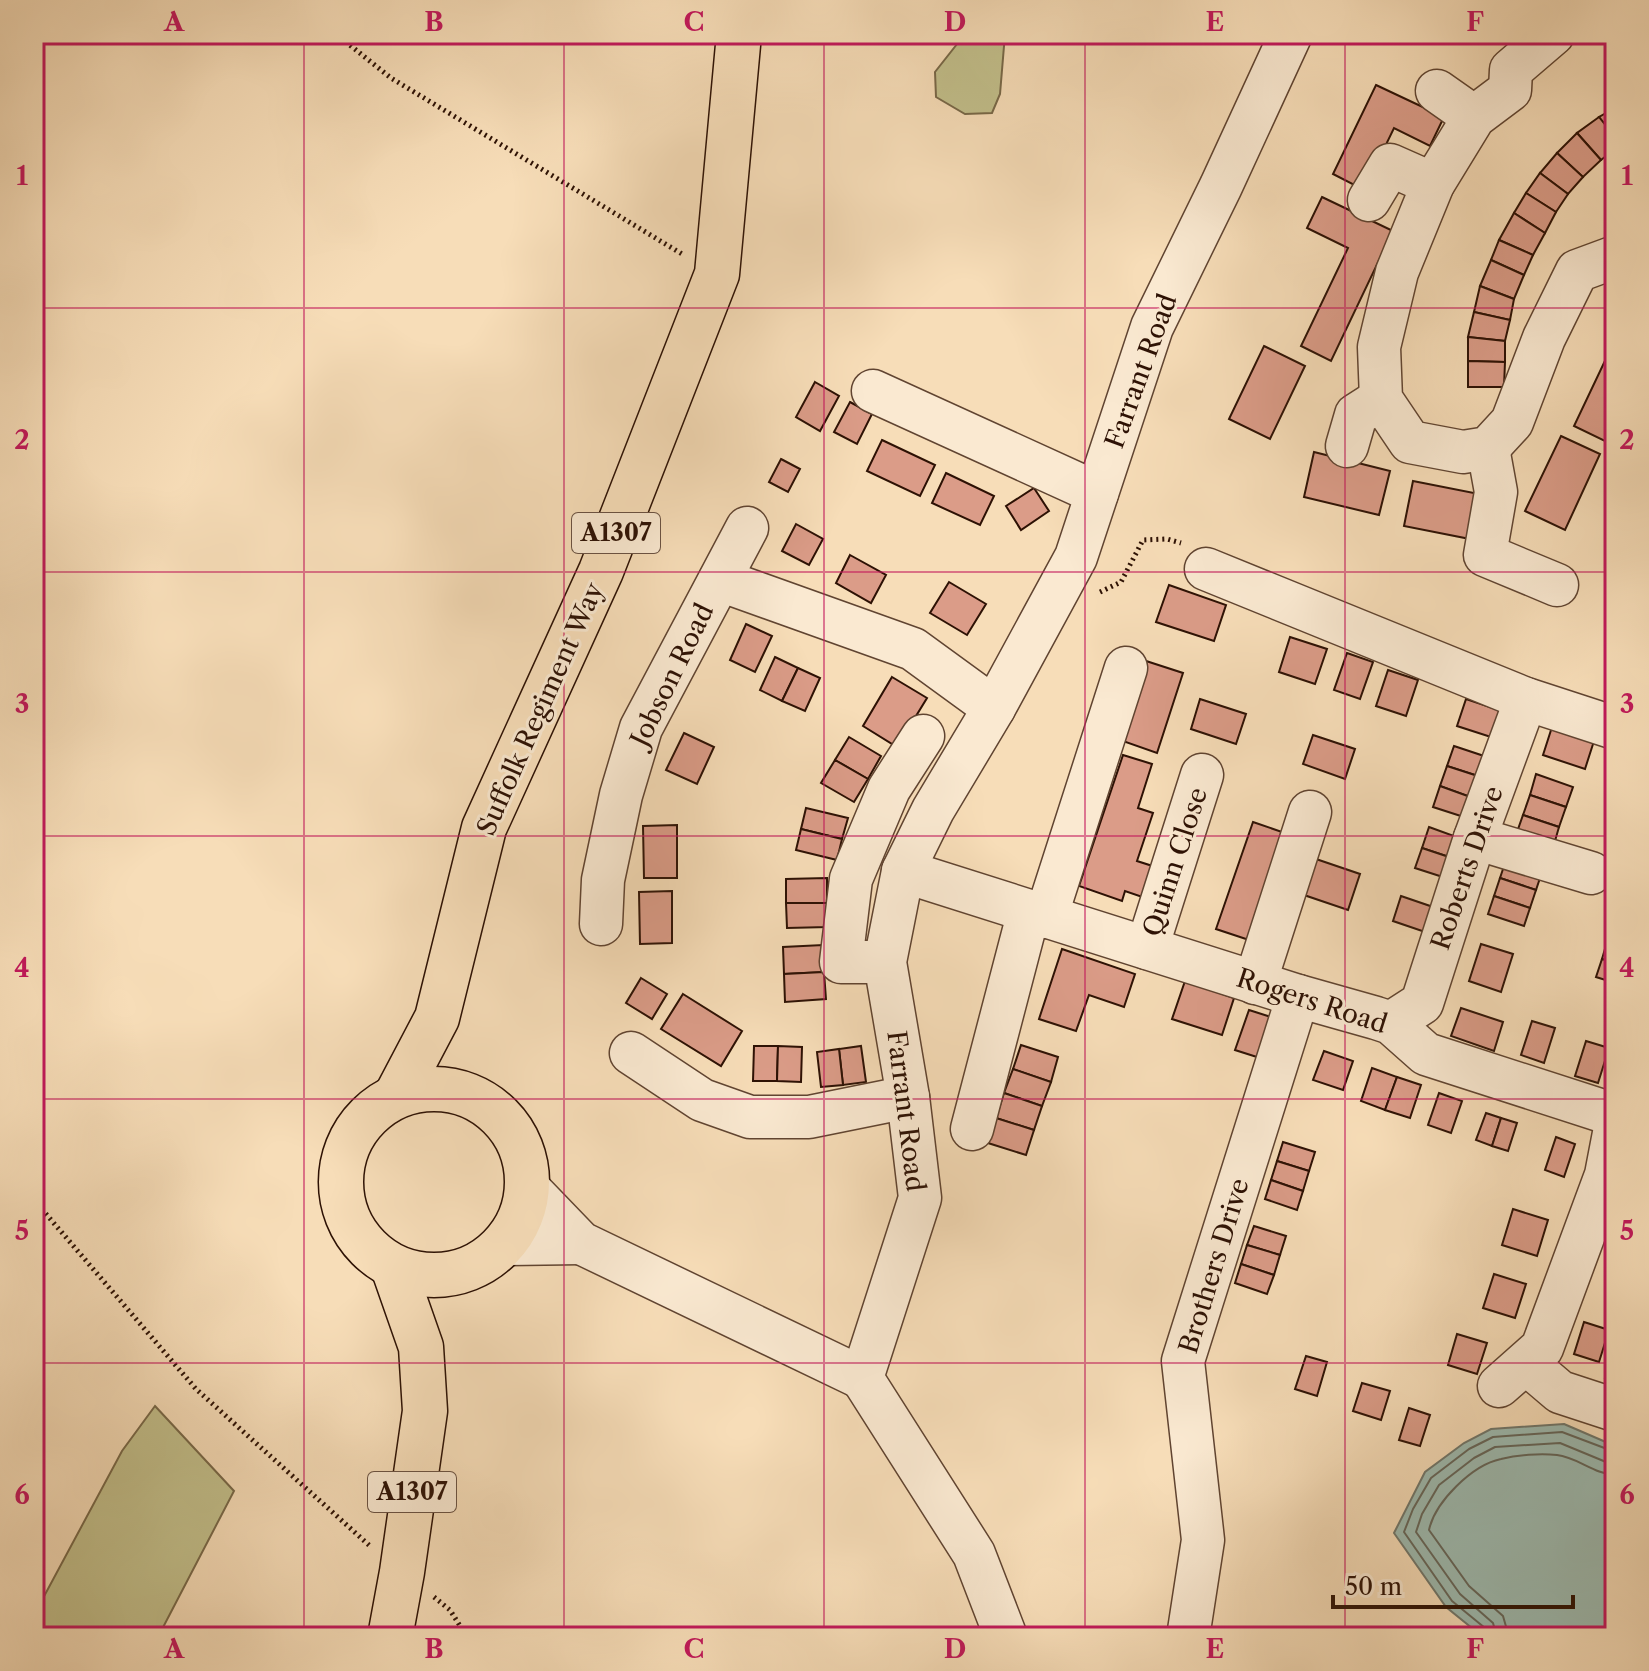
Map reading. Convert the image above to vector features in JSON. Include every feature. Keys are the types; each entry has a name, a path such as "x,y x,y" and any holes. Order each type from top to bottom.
{"main road":[{"name":"Suffolk Regiment Way","path":"396,1096 437,1018 484,828 601,571 717,274 739,34"},
{"path":"437,1018 460,1092"},
{"path":"439,1088 480,1100 510,1128 520,1146 526,1166 527,1187 517,1227 505,1244 472,1268 453,1274 423,1275 393,1267 376,1256 351,1225 343,1205 340,1183 343,1161 350,1141 362,1122 377,1107 396,1096 439,1088"},
{"path":"393,1267 421,1347"},
{"path":"421,1347 453,1274"},
{"name":"A1307","path":"390,1637 425,1411 421,1347"}],"street":[{"name":"Farrant Road","path":"862,1378 920,1198 908,1097 885,962 903,871 933,810 994,708 1076,557 1152,327 1291,34"},
{"path":"1553,34 1511,70 1510,90 1474,117 1433,184 1367,345 1381,399 1410,442 1463,452 1488,448 1512,422 1544,338 1577,271 1615,257"},
{"path":"1437,91 1474,117"},
{"path":"1369,200 1390,165 1433,184"},
{"path":"873,391 1097,493"},
{"path":"1347,446 1356,415 1381,399"},
{"path":"1488,448 1496,492 1485,555 1557,585"},
{"name":"Jobson Road","path":"601,924 603,880 621,795 641,728 747,528"},
{"path":"1206,569 1526,699 1615,728"},
{"path":"720,580 913,649 994,708"},
{"path":"972,1129 1038,914 1126,668"},
{"name":"Roberts Drive","path":"1391,1023 1422,1003 1475,838 1526,699"},
{"path":"885,962 841,962 851,879 889,789 923,736"},
{"name":"Quinn Close","path":"1147,948 1202,775"},
{"path":"889,789 933,810"},
{"path":"1255,983 1310,812"},
{"path":"1475,838 1591,873"},
{"name":"Rogers Road","path":"903,871 1391,1023 1426,1054 1615,1115"},
{"name":"Brothers Drive","path":"1188,1637 1203,1540 1183,1361 1298,996"},
{"path":"631,1053 702,1100 750,1117 809,1117 908,1097"},
{"path":"1615,1128 1606,1175 1542,1348 1512,1374 1615,1410"},
{"path":"527,1187 581,1243 862,1378 974,1554 1006,1637"},
{"path":"505,1244 581,1243"}],"path":[{"path":"336,34 391,78 717,274"},
{"path":"34,1200 196,1389 346,1527 450,1610 467,1637"}],"shaded area":[{"path":"965,34 1005,34 1000,94 992,113 965,114 936,97 935,72"},
{"path":"155,1406 234,1491 158,1637 44,1637 34,1632 34,1615 122,1451"}],"water":[{"path":"1564,1424 1615,1446 1615,1637 1483,1637 1446,1607 1394,1533 1425,1472 1464,1443 1491,1429"}],"building":[{"path":"1376,85 1444,117 1430,146 1394,128 1364,190 1333,174"},
{"path":"1615,108 1615,137 1599,117"},
{"path":"1599,117 1615,137 1615,149 1601,160 1577,133"},
{"path":"1577,133 1601,160 1583,177 1557,153"},
{"path":"1557,153 1583,177 1568,194 1540,173"},
{"path":"1540,173 1568,194 1556,212 1526,193"},
{"path":"1526,193 1556,212 1545,233 1514,213"},
{"path":"1322,197 1393,231 1331,361 1301,346 1348,248 1307,228"},
{"path":"1514,213 1545,233 1533,255 1499,240"},
{"path":"1499,240 1533,255 1524,275 1491,260"},
{"path":"1491,260 1524,275 1514,299 1480,286"},
{"path":"1480,286 1514,299 1510,320 1474,312"},
{"path":"1474,312 1510,320 1505,341 1468,337"},
{"path":"1468,337 1505,341 1505,362 1468,361"},
{"path":"1264,346 1305,366 1270,439 1229,419"},
{"path":"1612,346 1615,348 1615,429 1609,443 1574,426"},
{"path":"1468,361 1505,362 1504,387 1468,387"},
{"path":"815,382 839,396 820,431 796,417"},
{"path":"850,402 872,414 857,444 834,432"},
{"path":"1561,436 1600,454 1565,530 1525,511"},
{"path":"882,440 935,465 920,496 867,471"},
{"path":"1314,452 1390,471 1379,515 1304,497"},
{"path":"781,459 800,469 788,492 769,482"},
{"path":"946,473 994,496 980,525 932,503"},
{"path":"1413,481 1479,494 1470,539 1404,526"},
{"path":"1034,488 1049,511 1021,530 1006,506"},
{"path":"796,524 823,539 809,565 782,551"},
{"path":"850,555 886,575 871,603 836,583"},
{"path":"949,582 986,604 967,635 930,613"},
{"path":"1169,585 1226,605 1214,641 1156,622"},
{"path":"746,624 772,636 755,672 730,660"},
{"path":"1290,637 1327,649 1315,684 1279,672"},
{"path":"1347,653 1373,662 1360,699 1334,690"},
{"path":"775,657 798,668 782,701 760,690"},
{"path":"1143,660 1183,673 1157,753 1117,739"},
{"path":"798,668 820,678 805,711 782,701"},
{"path":"1388,670 1418,680 1406,716 1376,706"},
{"path":"892,677 927,698 897,747 863,726"},
{"path":"1200,699 1246,714 1236,744 1191,729"},
{"path":"1466,699 1502,711 1494,738 1457,726"},
{"path":"1552,727 1594,741 1585,769 1543,755"},
{"path":"684,733 714,747 697,784 666,770"},
{"path":"1313,735 1355,749 1345,779 1303,764"},
{"path":"849,737 881,756 868,779 835,760"},
{"path":"1454,746 1490,758 1484,778 1447,766"},
{"path":"1123,755 1152,764 1138,808 1153,813 1137,861 1165,870 1154,901 1125,891 1122,901 1079,886"},
{"path":"835,760 868,779 854,802 821,783"},
{"path":"1447,766 1484,778 1476,799 1440,786"},
{"path":"1536,774 1573,787 1566,807 1530,795"},
{"path":"1440,786 1476,799 1470,819 1433,807"},
{"path":"1530,795 1566,807 1559,827 1523,815"},
{"path":"806,808 848,818 842,839 801,829"},
{"path":"1523,815 1559,827 1553,848 1516,835"},
{"path":"1253,822 1288,834 1252,941 1216,929"},
{"path":"677,825 677,878 644,878 643,826"},
{"path":"1429,827 1465,840 1458,860 1422,848"},
{"path":"801,829 842,839 837,860 796,850"},
{"path":"1422,848 1458,860 1452,880 1415,868"},
{"path":"1316,859 1360,874 1348,910 1304,895"},
{"path":"1506,860 1542,872 1536,890 1500,878"},
{"path":"827,878 827,903 786,903 786,879"},
{"path":"1500,878 1536,890 1530,908 1494,896"},
{"path":"672,891 672,943 640,944 639,892"},
{"path":"1401,896 1436,908 1428,933 1393,921"},
{"path":"1494,896 1530,908 1524,926 1488,914"},
{"path":"786,903 827,903 828,927 787,928"},
{"path":"1607,942 1615,944 1615,963 1602,959"},
{"path":"1481,944 1513,954 1501,992 1469,981"},
{"path":"823,945 824,972 784,974 783,947"},
{"path":"1062,949 1135,974 1124,1007 1089,995 1076,1031 1039,1019"},
{"path":"1602,959 1615,963 1615,983 1596,977"},
{"path":"824,972 826,999 785,1002 784,974"},
{"path":"641,978 667,994 652,1019 626,1003"},
{"path":"1185,981 1234,998 1222,1035 1172,1019"},
{"path":"683,994 742,1031 721,1066 661,1029"},
{"path":"1461,1008 1503,1022 1494,1051 1451,1036"},
{"path":"1249,1010 1274,1018 1260,1058 1235,1050"},
{"path":"1532,1021 1555,1028 1544,1063 1521,1055"},
{"path":"1586,1041 1609,1048 1598,1083 1575,1076"},
{"path":"1021,1045 1058,1057 1051,1082 1013,1069"},
{"path":"754,1046 778,1046 777,1081 753,1081"},
{"path":"778,1046 802,1047 801,1082 777,1081"},
{"path":"861,1046 866,1082 843,1085 839,1049"},
{"path":"839,1049 843,1085 821,1087 817,1052"},
{"path":"1324,1051 1353,1061 1343,1090 1313,1080"},
{"path":"1372,1068 1397,1077 1385,1110 1361,1101"},
{"path":"1013,1069 1051,1082 1042,1106 1004,1093"},
{"path":"1397,1077 1421,1085 1410,1118 1385,1110"},
{"path":"1004,1093 1042,1106 1034,1130 996,1118"},
{"path":"1439,1093 1462,1101 1451,1133 1428,1125"},
{"path":"1486,1113 1501,1118 1492,1146 1476,1140"},
{"path":"996,1118 1034,1130 1026,1155 988,1143"},
{"path":"1501,1118 1517,1123 1508,1151 1492,1146"},
{"path":"1556,1137 1575,1144 1564,1177 1545,1170"},
{"path":"1283,1142 1315,1152 1309,1171 1277,1161"},
{"path":"1277,1161 1309,1171 1303,1191 1271,1180"},
{"path":"1271,1180 1303,1191 1297,1210 1265,1199"},
{"path":"1513,1209 1548,1220 1537,1256 1502,1245"},
{"path":"1254,1226 1286,1236 1280,1255 1247,1245"},
{"path":"1247,1245 1280,1255 1274,1275 1241,1264"},
{"path":"1241,1264 1274,1275 1267,1294 1235,1283"},
{"path":"1494,1274 1526,1284 1515,1318 1483,1308"},
{"path":"1584,1322 1609,1330 1599,1362 1574,1354"},
{"path":"1457,1334 1487,1343 1477,1374 1448,1365"},
{"path":"1615,1346 1615,1382 1605,1378"},
{"path":"1306,1356 1327,1362 1317,1396 1295,1389"},
{"path":"1362,1383 1390,1391 1381,1420 1353,1411"},
{"path":"1409,1408 1430,1415 1420,1446 1399,1440"}]}
